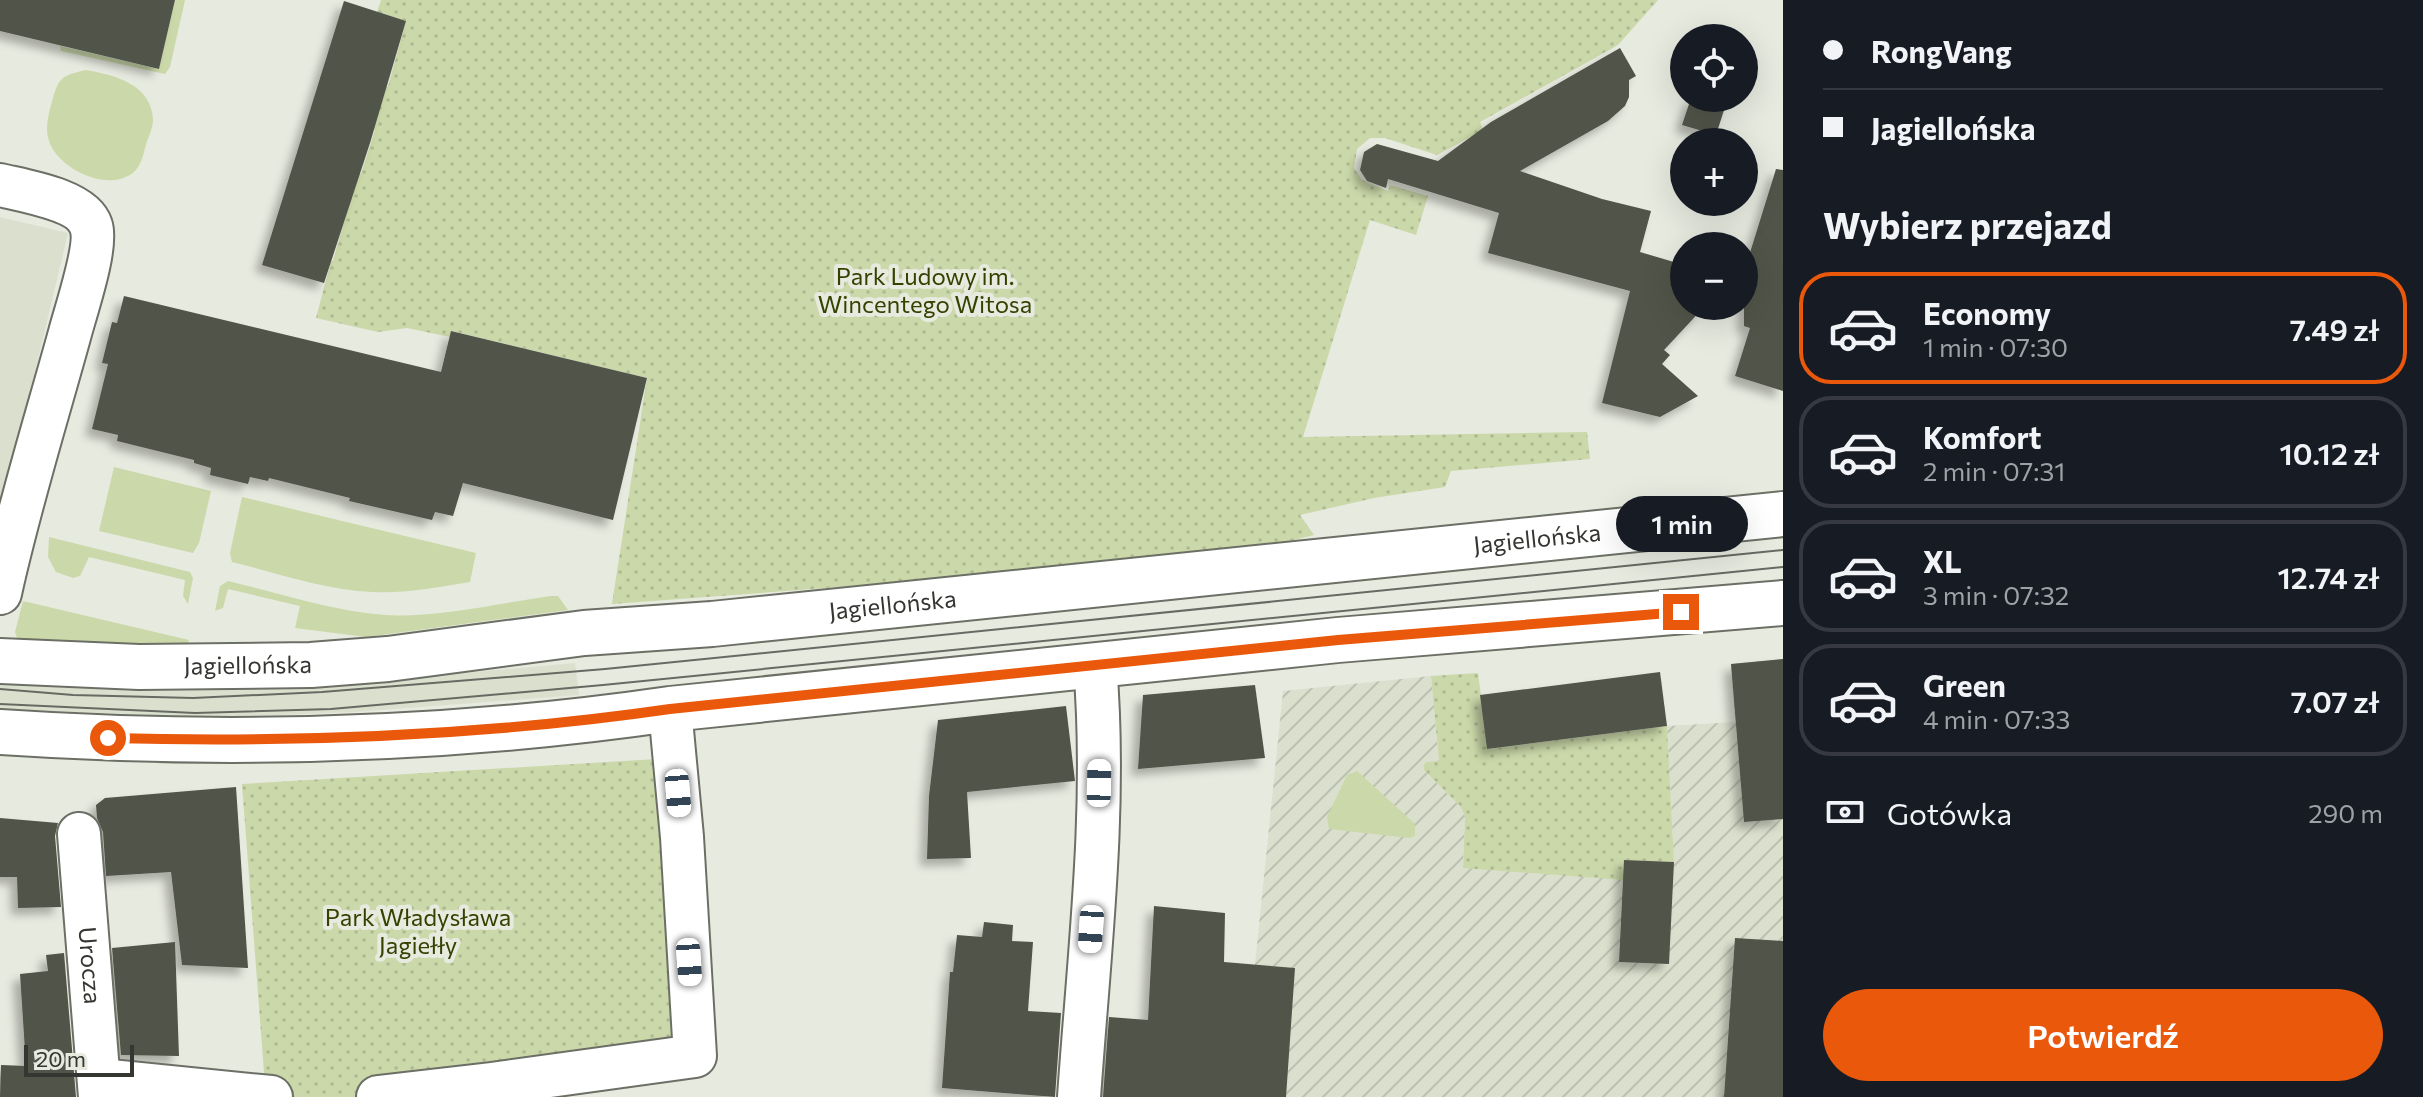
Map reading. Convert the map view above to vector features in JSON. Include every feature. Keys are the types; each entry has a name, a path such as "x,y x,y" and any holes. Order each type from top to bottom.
{"main road":[{"name":"Jagiellońska","path":"0,661 125,667 214,667 311,665 388,659 584,633 712,624 1775,508"},
{"path":"0,732 111,739 290,740 420,734 591,720 670,709 1338,640 1783,603"}],"street":[{"path":"0,185 76,206 91,224 93,239 0,593"},
{"path":"1079,1097 1098,816 1099,738 1095,665"},
{"path":"378,1097 695,1056 682,837 670,709"},
{"name":"Urocza","path":"79,834 100,1089"},
{"path":"100,1089 271,1097"}],"shaded area":[{"path":"0,217 68,233 3,506 0,505"},
{"path":"1783,659 1783,1097 1245,1097 1255,964 1283,691 1431,676 1439,761 1424,770 1460,806 1465,816 1463,867 1624,860 1674,862 1667,726 1735,722 1731,664"},
{"path":"575,663 579,695 355,712 201,717 0,709 0,683 134,691 280,689"}],"green space":[{"path":"175,0 185,0 170,67 165,74 61,51 60,46 159,69"},
{"name":"Park Ludowy im. Wincentego Witosa","path":"381,0 1658,0 1618,45 1480,122 1483,130 1437,155 1385,138 1370,138 1357,149 1354,168 1362,180 1388,191 1390,185 1428,196 1416,235 1370,220 1303,437 1587,432 1590,459 1451,471 1445,487 1374,498 1300,515 1314,535 1215,559 612,604 647,378 452,331 450,337 407,328 378,332 316,318 406,21 377,12"},
{"path":"86,70 130,83 146,98 151,108 152,126 141,161 134,172 119,179 108,180 83,174 62,160 49,141 48,118 58,84 70,74"},
{"path":"114,467 211,491 199,543 193,553 99,531"},
{"path":"242,497 476,553 470,582 397,592 354,591 232,562 230,553"},
{"path":"49,537 190,572 193,578 188,604 183,596 185,580 89,557 80,576 73,578 56,572 48,557"},
{"path":"228,581 325,606 385,615 447,612 551,596 558,596 568,610 366,637 295,628 300,606 228,589 223,608 215,611 220,586"},
{"path":"23,601 189,640 185,651 20,646 15,632"},
{"path":"1478,673 1488,749 1667,726 1674,862 1625,860 1623,880 1463,868 1465,816 1460,806 1424,770 1424,765 1439,761 1431,676"},
{"name":"Park Władysława Jagiełły","path":"657,759 695,1056 378,1097 270,1097 264,1072 242,784"},
{"path":"1357,771 1415,824 1415,836 1409,838 1329,829 1327,817 1347,775"}],"building":[{"path":"0,0 175,0 159,69 0,31"},
{"path":"344,1 406,21 324,283 262,265"},
{"path":"1620,48 1636,76 1629,80 1629,97 1625,106 1608,121 1520,171 1602,199 1651,211 1640,252 1670,261 1670,320 1692,320 1664,350 1670,355 1662,364 1698,396 1660,417 1602,403 1630,291 1488,253 1499,213 1388,179 1386,188 1367,181 1360,170 1364,152 1377,144 1438,161 1491,122"},
{"path":"1686,112 1723,112 1718,128 1682,125"},
{"path":"1776,169 1783,170 1783,391 1735,376 1750,328 1744,326 1744,320 1758,320 1756,232"},
{"path":"124,296 441,372 451,331 647,378 613,520 463,483 453,516 435,512 432,520 269,478 268,481 250,477 248,484 210,475 211,468 194,463 194,460 117,441 118,435 92,429 108,364 102,363 112,322 117,323"},
{"path":"1783,659 1783,819 1744,822 1731,664"},
{"path":"1660,672 1667,726 1487,749 1480,695"},
{"path":"1255,685 1265,758 1138,769 1143,695"},
{"path":"1066,706 1075,781 967,792 971,858 927,859 929,796 938,720"},
{"path":"236,787 248,968 182,965 171,872 106,876 103,832 96,805 105,798"},
{"path":"0,818 58,823 55,836 61,907 18,908 17,877 0,877"},
{"path":"1624,860 1674,862 1669,964 1619,962"},
{"path":"1154,906 1225,913 1224,962 1295,968 1286,1097 1103,1097 1109,1017 1148,1020"},
{"path":"984,922 1013,925 1012,941 1033,942 1028,1011 1061,1013 1055,1097 942,1088 950,972 953,972 957,935 982,937"},
{"path":"1735,938 1783,941 1783,1097 1724,1097"},
{"path":"175,942 179,1056 121,1055 112,948"},
{"path":"64,953 76,1097 0,1097 1,1065 26,1066 20,974 48,971 46,955"}],"tram line":[{"path":"0,689 73,695 193,698 322,692 605,669 1783,550"},
{"path":"0,704 195,713 331,709 603,685 1783,567"}],"route":[{"path":"108,738 290,740 420,734 591,720 670,709 1338,640 1681,612"}]}
